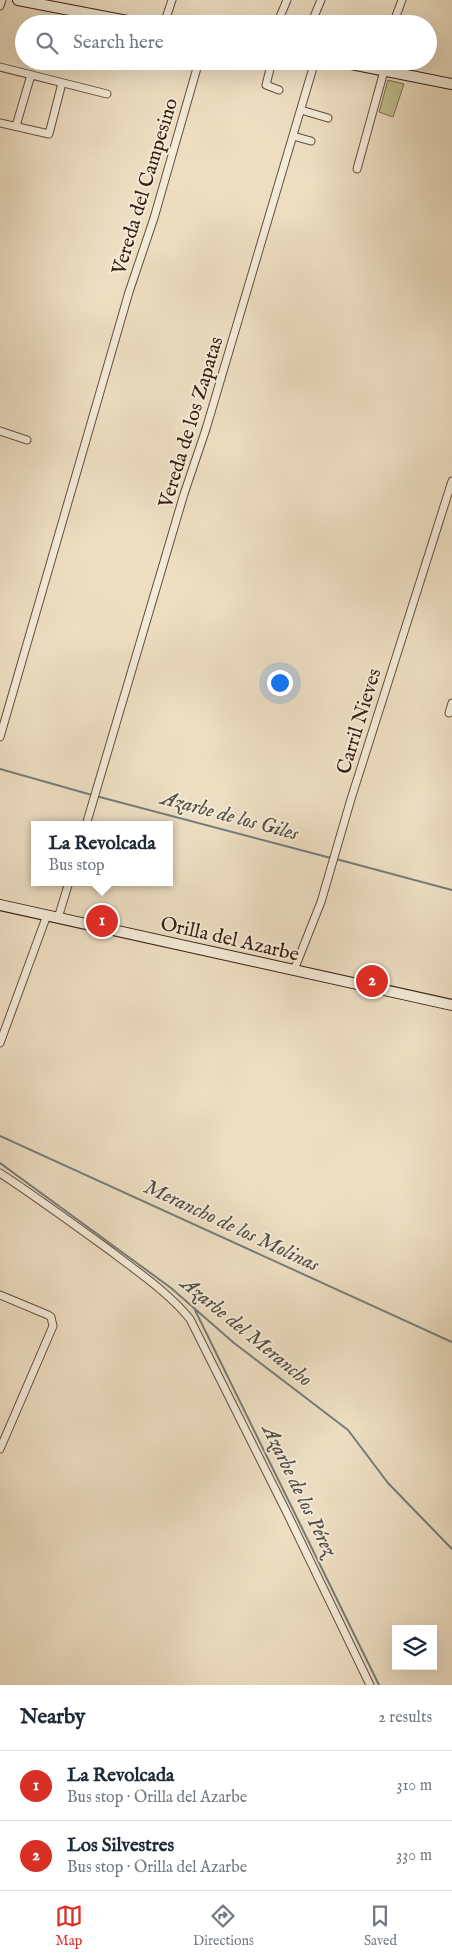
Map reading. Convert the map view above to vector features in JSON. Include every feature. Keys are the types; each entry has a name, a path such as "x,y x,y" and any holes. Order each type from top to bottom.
{"street":[{"path":"0,6 2,0"},
{"path":"18,0 50,3 103,15"},
{"path":"167,15 172,0"},
{"path":"281,15 287,0"},
{"path":"315,15 321,0"},
{"path":"396,15 402,0"},
{"path":"0,67 107,94"},
{"name":"Vereda del Campesino","path":"0,737 129,292 154,218 196,70"},
{"path":"270,70 266,85 279,90"},
{"name":"Vereda de los Zapatas","path":"87,821 312,70"},
{"path":"357,168 380,70"},
{"path":"394,70 452,84"},
{"path":"16,126 31,75"},
{"path":"0,123 49,134 62,83"},
{"path":"301,110 328,118"},
{"path":"293,136 311,141"},
{"path":"0,431 27,440"},
{"name":"Carril Nieves","path":"294,970 321,902 351,799 452,481"},
{"path":"449,713 452,703"},
{"path":"58,918 68,886"},
{"name":"Orilla del Azarbe","path":"0,905 452,1005"},
{"path":"0,1043 47,915"},
{"path":"0,1173 48,1205 138,1272 176,1303 190,1319 370,1685"},
{"path":"0,1295 48,1315 54,1326 0,1449"}],"green space":[{"path":"388,80 404,84 393,117 379,112"}],"waterway":[{"name":"Azarbe de los Giles","path":"0,769 92,795"},
{"name":"Azarbe de los Giles","path":"96,796 331,858"},
{"name":"Azarbe de los Giles","path":"336,859 452,890"},
{"name":"Merancho de los Molinas","path":"0,1136 452,1342"},
{"name":"Azarbe del Merancho","path":"0,1163 171,1288 234,1343 348,1430 388,1483 452,1549"},
{"name":"Azarbe de los Pérez","path":"195,1310 379,1685"}],"place":[{"name":"La Revolcada","path":"102,921"},
{"name":"Los Silvestres","path":"372,981"}]}
